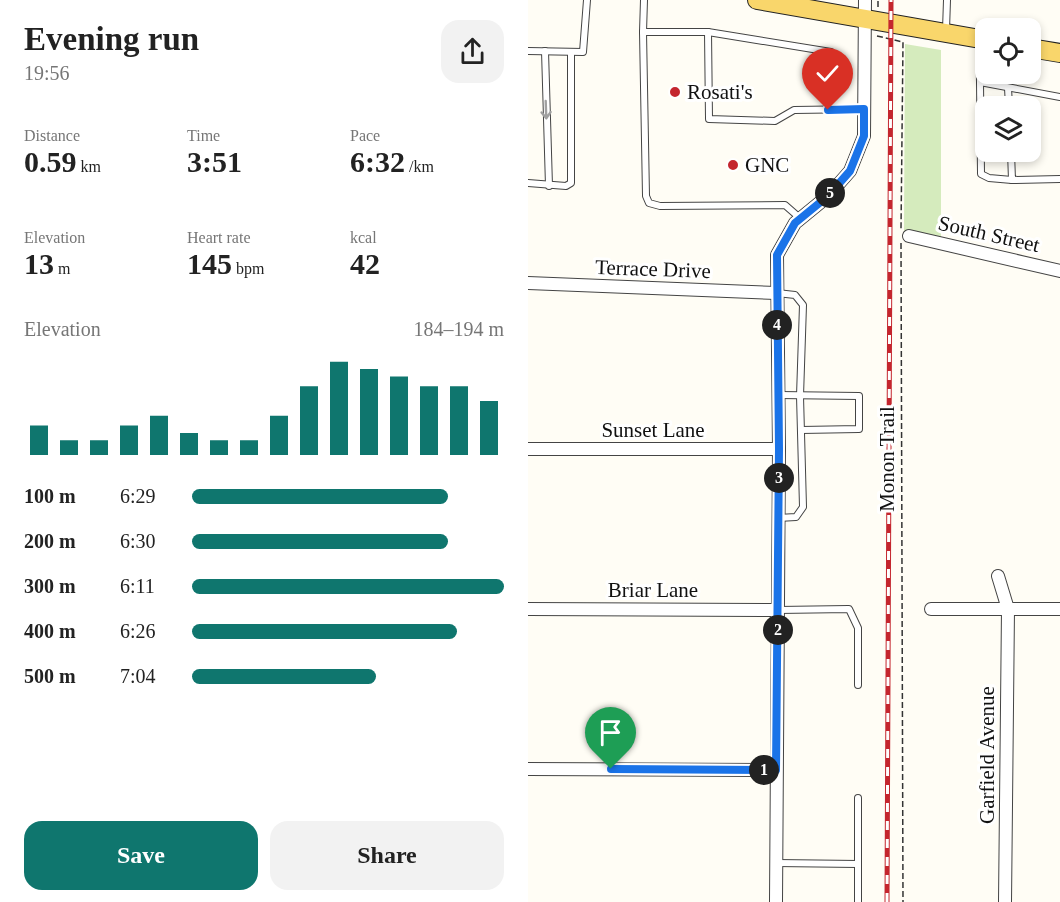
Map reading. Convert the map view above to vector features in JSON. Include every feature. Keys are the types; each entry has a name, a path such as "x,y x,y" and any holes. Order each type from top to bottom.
{"main road":[{"path":"758,0 835,10 865,20 975,39"},
{"path":"1041,49 1060,52"}],"street":[{"path":"776,902 779,449 777,255 801,219 828,196 850,171 864,136 865,0"},
{"name":"South Street","path":"909,236 1060,271"},
{"name":"Terrace Drive","path":"528,283 776,293"},
{"name":"Sunset Lane","path":"528,449 779,449"},
{"name":"Garfield Avenue","path":"998,576 1008,609 1005,902"},
{"name":"Briar Lane","path":"528,609 778,610"},
{"path":"931,609 1060,609"},
{"path":"528,769 776,770"}],"lane":[{"path":"530,51 583,52 587,0"},
{"path":"644,0 646,196 649,203 660,206 785,205 801,219"},
{"path":"946,33 947,0"},
{"path":"643,32 708,32 831,52 828,110"},
{"path":"708,32 709,119 775,121 794,110 864,109"},
{"path":"544,51 549,186"},
{"path":"528,183 566,186 571,183 571,52"},
{"path":"980,84 981,174 989,178 1012,180 1060,179"},
{"path":"989,84 1060,97"},
{"path":"1008,88 1008,96"},
{"path":"1011,162 1012,180"},
{"path":"776,293 795,295 803,305 800,396 803,507 796,517 778,518"},
{"path":"778,396 859,396 859,429 801,430"},
{"path":"778,610 849,609 858,628 858,685"},
{"path":"858,798 858,902"},
{"path":"776,863 858,864"}],"path":[{"name":"Monon Trail","path":"877,37 903,42 900,152 903,902"}],"green space":[{"path":"905,44 941,50 941,241 904,232"}],"railway":[{"path":"887,902 891,0"}],"place":[{"name":"Rosati's","path":"675,92"},
{"name":"GNC","path":"733,165"}],"route":[{"path":"611,769 776,770 779,449 777,255 795,223 828,196 850,171 864,136 864,109 828,110"}]}
